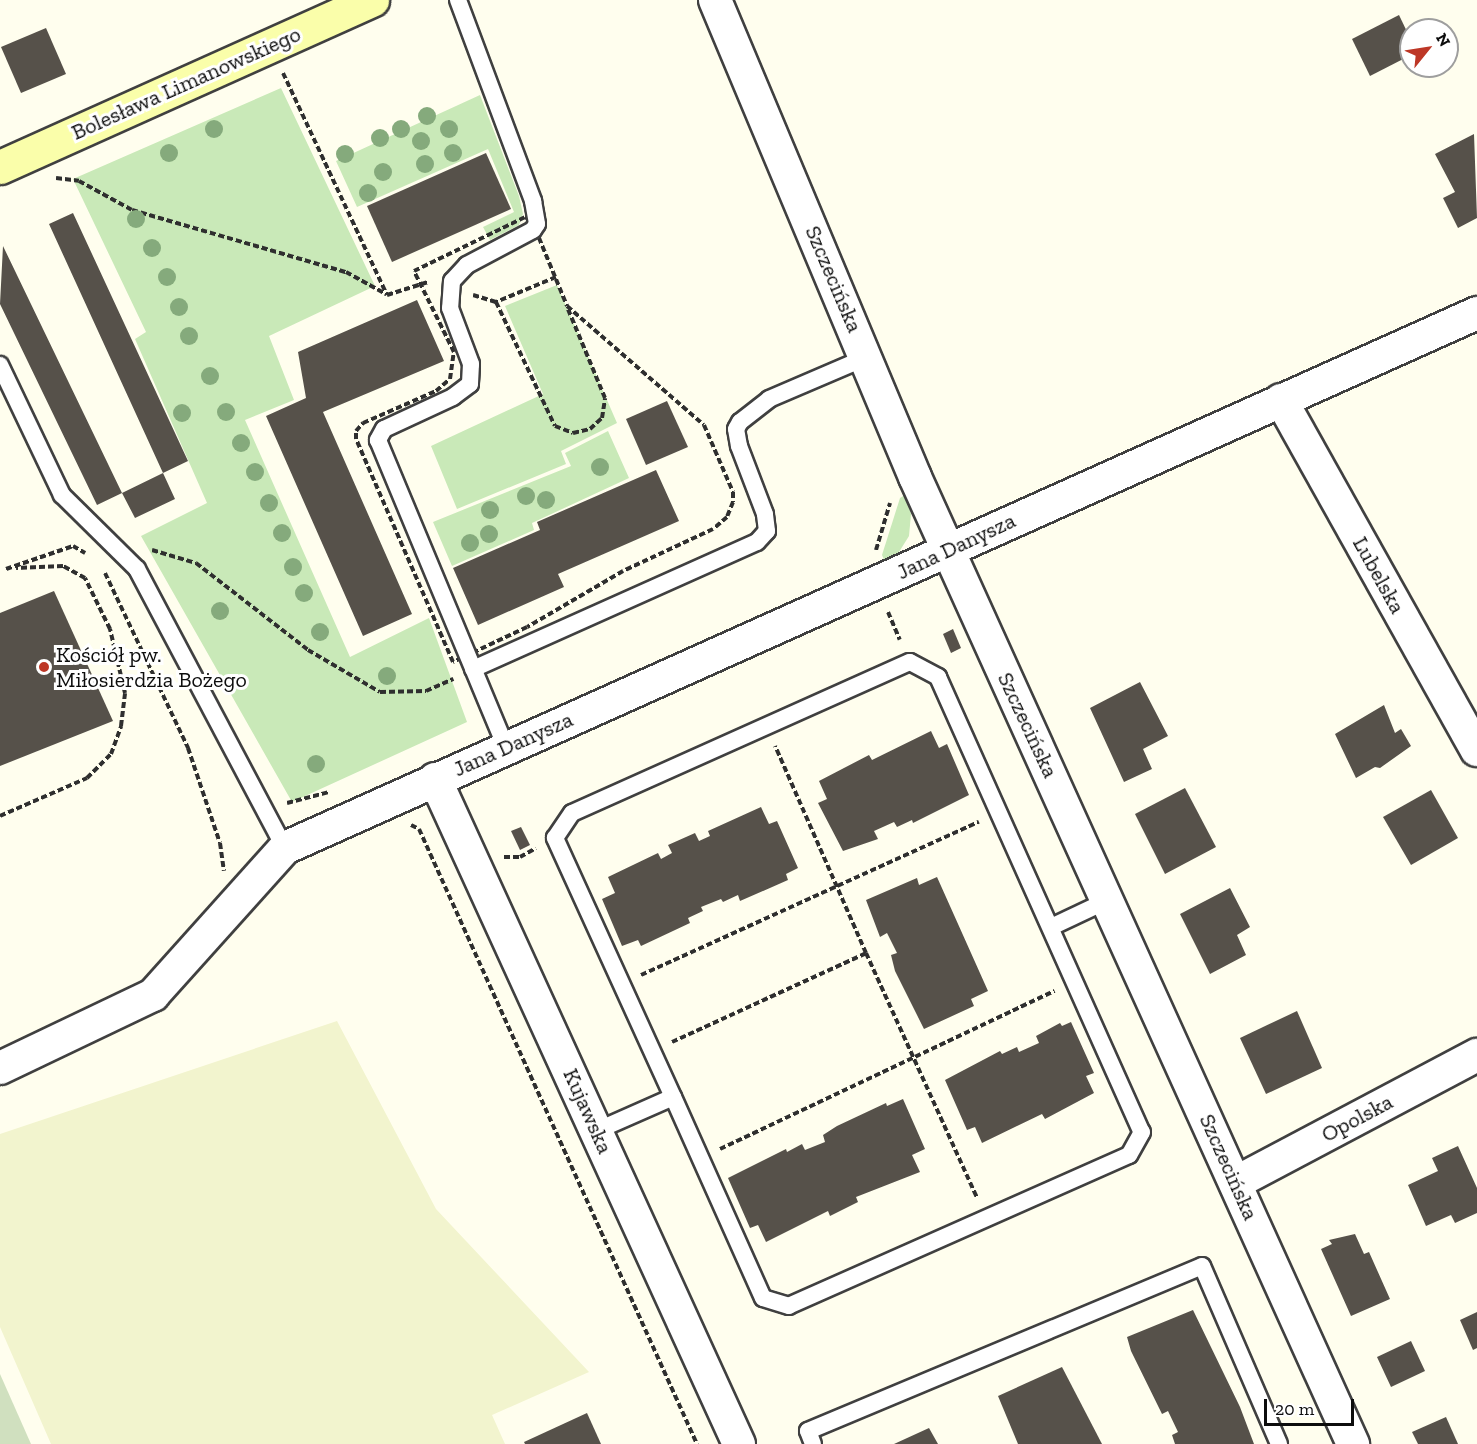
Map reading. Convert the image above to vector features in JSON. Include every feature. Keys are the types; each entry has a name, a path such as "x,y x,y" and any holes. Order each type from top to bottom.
{"street":[{"name":"Bolesława Limanowskiego","path":"0,167 372,0"},
{"name":"Szczecińska","path":"715,0 947,548 1237,1182 1353,1444"},
{"name":"Jana Danysza","path":"285,848 947,548 1232,425 1281,400 1477,313"},
{"name":"Lubelska","path":"1281,400 1477,750"},
{"name":"Kujawska","path":"435,779 739,1444"},
{"path":"0,1068 153,995 285,848"},
{"name":"Opolska","path":"1237,1182 1477,1055"}],"lane":[{"path":"458,0 537,215 532,230 467,265 452,281 450,308 471,364 470,384 453,397 384,429 378,440 506,747"},
{"path":"473,669 757,542 767,531 765,514 739,446 736,429 740,422 770,399 867,357"},
{"path":"0,365 62,495 107,536 137,569 285,848"},
{"path":"910,662 938,677 1142,1132 1129,1155 789,1306 763,1298 555,838 572,813 767,726 910,662"},
{"path":"1051,927 1108,900"},
{"path":"596,1131 673,1097"},
{"path":"813,1444 808,1431 1202,1266 1279,1444"}],"path":[{"path":"270,45 387,295"},
{"path":"40,149 54,178 79,181 132,210 346,272 387,295"},
{"path":"387,295 418,282 496,302 556,277 605,398 602,418 590,429 573,434 555,426 496,302"},
{"path":"498,642 623,571 714,529 727,518 733,502 733,492 704,425 567,306"},
{"path":"867,554 876,550 891,504 888,497"},
{"path":"107,536 196,563 308,650 380,692 426,691 473,669"},
{"path":"0,572 73,546 90,557"},
{"path":"99,562 161,685 188,748 220,843 229,910"},
{"path":"0,816 87,778 111,754 121,726 125,693 110,629 85,578 63,566 6,569"},
{"path":"884,603 896,630"},
{"path":"767,726 986,1219"},
{"path":"265,810 332,791"},
{"path":"621,983 999,813"},
{"path":"402,822 419,829 697,1444"},
{"path":"652,1051 866,953"},
{"path":"700,1158 1075,981"},
{"path":"520,1055 526,1052"}],"green space":[{"path":"281,88 375,286 269,336 294,400 245,420 350,657 429,618 467,722 292,802 141,536 207,503 135,339 146,332 73,179"},
{"path":"480,95 519,196 523,214 519,225 490,240 483,227 514,212 488,149 357,207 336,161"},
{"path":"557,285 617,423 561,451 566,464 457,509 431,446 543,394 505,306"},
{"path":"608,431 629,478 532,523 534,530 452,566 433,522 571,466 565,453"},
{"path":"905,495 911,514 909,536 899,552 885,562 882,555 900,498"},
{"path":"337,1021 436,1209 589,1372 492,1415 505,1444 51,1444 0,1327 0,1134"},
{"path":"0,1374 31,1444 0,1444"}],"building":[{"path":"1399,15 1400,18 1399,61 1370,76 1352,39"},
{"path":"46,28 66,74 21,93 1,47"},
{"path":"1474,134 1477,218 1458,228 1443,198 1455,192 1435,154"},
{"path":"486,153 511,209 392,262 367,206"},
{"path":"73,213 188,461 163,473 49,224"},
{"path":"3,246 122,493 97,505 0,304"},
{"path":"417,300 444,361 323,412 412,614 363,636 266,416 306,398 298,352"},
{"path":"667,401 688,447 646,465 626,419"},
{"path":"656,470 679,521 558,574 564,587 478,625 453,568 540,530 537,522"},
{"path":"163,473 175,499 135,518 122,493"},
{"name":"Kościół pw. Miłosierdzia Bożego","path":"54,591 113,721 0,766 0,613"},
{"path":"953,629 961,648 951,653 943,634"},
{"path":"1140,682 1168,736 1143,749 1152,769 1124,782 1090,708"},
{"path":"1384,705 1395,733 1401,729 1411,746 1380,768 1375,767 1356,778 1335,734"},
{"path":"931,731 939,748 947,744 969,795 913,823 912,820 897,827 894,822 874,831 878,839 843,851 818,803 827,799 819,781 869,755 872,760"},
{"path":"1185,788 1216,847 1165,874 1135,814"},
{"path":"1431,790 1458,838 1411,865 1383,817"},
{"path":"761,807 769,824 777,821 798,868 786,874 788,880 740,901 738,895 723,902 721,899 701,907 703,911 688,918 690,923 641,946 638,940 622,946 602,899 615,893 608,877 658,853 661,859 672,853 668,845 695,833 699,841 710,836 708,831"},
{"path":"521,827 530,845 520,850 511,831"},
{"path":"937,877 988,991 971,999 974,1006 924,1029 895,971 891,955 897,953 887,933 880,937 866,900 917,878 919,885"},
{"path":"1230,888 1250,927 1237,935 1246,955 1210,974 1180,914"},
{"path":"1297,1011 1322,1068 1266,1094 1240,1038"},
{"path":"1071,1022 1094,1073 1086,1076 1094,1093 1045,1119 1042,1114 982,1143 975,1127 967,1130 945,1080 1000,1051 1002,1054 1017,1047 1019,1052 1039,1043 1036,1036 1060,1023 1062,1026"},
{"path":"903,1099 925,1149 912,1155 920,1172 856,1197 858,1202 830,1216 828,1211 766,1242 758,1225 750,1228 728,1178 786,1149 787,1152 802,1144 805,1150 825,1142 823,1135 837,1126 886,1103 887,1106"},
{"path":"1458,1146 1477,1188 1477,1213 1455,1223 1451,1215 1426,1226 1408,1185 1438,1171 1432,1158"},
{"path":"1355,1234 1364,1254 1369,1252 1390,1299 1351,1316 1321,1249 1332,1244 1329,1240"},
{"path":"1193,1310 1240,1407 1254,1444 1175,1444 1172,1435 1178,1432 1168,1411 1162,1414 1131,1351 1127,1337"},
{"path":"1477,1312 1477,1348 1473,1350 1460,1320"},
{"path":"1411,1341 1425,1371 1391,1387 1377,1357"},
{"path":"1062,1367 1102,1444 1018,1444 998,1396"},
{"path":"587,1413 601,1444 525,1444 524,1442"},
{"path":"1446,1417 1458,1444 1418,1444 1412,1432"},
{"path":"929,1428 938,1444 894,1444"}],"place":[{"name":"Kościół pw. Miłosierdzia Bożego","path":"44,667"}]}
